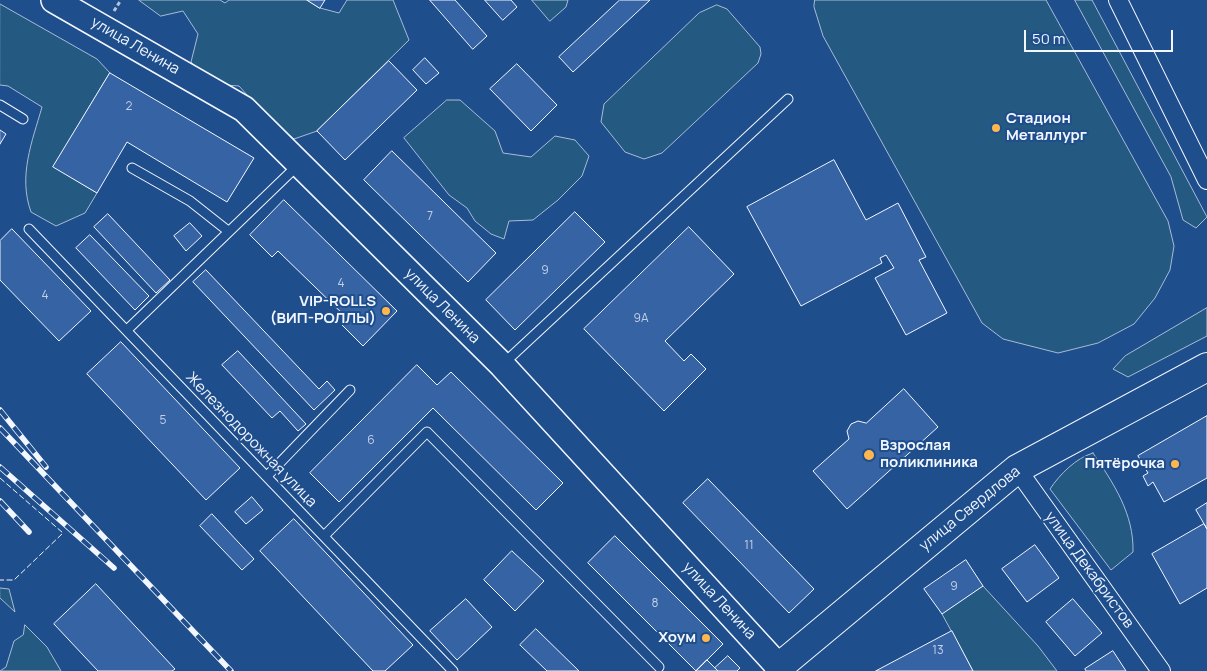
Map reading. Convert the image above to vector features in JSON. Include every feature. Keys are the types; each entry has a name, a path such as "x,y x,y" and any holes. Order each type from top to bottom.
{"main road":[{"name":"улица Ленина","path":"54,0 244,109 502,365 778,670"},
{"name":"улица Свердлова","path":"778,670 1017,469 1207,368"}],"street":[{"path":"1118,0 1207,180"},
{"name":"улица Декабристов","path":"1017,469 1161,671"}],"lane":[{"path":"502,365 788,99"},
{"path":"0,105 23,119"},
{"path":"127,330 228,231 300,164"},
{"path":"132,168 190,201 228,231"},
{"name":"Железнодорожная улица","path":"29,229 453,671"},
{"path":"267,476 350,390"},
{"path":"324,536 427,432 659,667"}],"shaded area":[{"path":"139,0 220,0 225,3 229,0 307,0 320,8 339,13 347,0 393,0 409,40 317,131 294,139 268,118 239,86 211,84 191,62 198,34 183,11 161,16"},
{"path":"532,0 568,0 566,7 550,21"},
{"name":"Стадион Металлург","path":"815,0 1046,0 1168,221 1174,246 1170,270 1155,298 1134,324 1098,343 1058,353 1003,339 982,323 823,36 814,7"},
{"path":"1075,0 1092,0 1207,217 1196,228 1183,220 1171,177"},
{"path":"0,4 97,59 110,73 54,167 97,193 85,213 56,226 31,212 27,199 26,172 28,159 42,107 8,86 0,85"},
{"path":"717,5 727,9 760,47 761,54 758,63 662,153 644,159 625,152 601,122 604,104 699,13"},
{"path":"447,100 460,100 495,131 503,153 531,157 555,136 575,140 589,156 582,176 558,200 533,220 509,221 504,239 491,234 475,221 467,208 449,195 404,138"},
{"path":"1207,308 1207,336 1128,377 1113,369 1125,356"},
{"path":"1093,453 1121,500 1130,525 1132,538 1133,552 1111,570 1050,489 1069,467"},
{"path":"983,586 1038,646 1057,671 973,671 942,614"},
{"path":"0,588 9,589 15,612 0,598"},
{"path":"25,625 47,647 61,671 0,671 6,667 14,641 23,635"}],"building":[{"path":"307,0 325,0 320,8"},
{"path":"430,0 455,0 487,36 473,49"},
{"path":"485,0 511,0 517,7 503,20"},
{"path":"620,0 650,0 573,72 559,57"},
{"path":"425,58 439,73 426,84 413,70"},
{"path":"389,61 417,90 345,160 317,131"},
{"path":"517,64 557,105 531,131 490,89"},
{"path":"110,73 254,158 227,202 127,142 97,193 53,167"},
{"path":"0,130 6,134 0,144"},
{"path":"392,151 496,253 468,282 364,180"},
{"path":"834,160 866,220 898,203 926,257 919,260 947,313 906,335 875,278 894,268 886,255 880,258 882,263 801,306 747,207"},
{"path":"284,200 397,311 363,346 342,325 348,319 278,251 272,257 250,235"},
{"path":"575,212 605,242 515,330 486,300"},
{"path":"108,214 170,280 156,293 94,227"},
{"path":"190,223 202,236 186,251 174,236"},
{"path":"689,227 734,274 665,341 684,361 691,354 706,369 664,411 584,329"},
{"path":"12,229 91,311 59,341 0,280 0,241"},
{"path":"90,235 149,296 135,310 76,248"},
{"path":"206,270 319,389 327,381 335,390 314,410 193,282"},
{"path":"121,342 240,468 206,500 87,374"},
{"path":"238,351 306,424 298,431 280,411 272,418 222,365"},
{"path":"417,365 437,385 451,372 563,483 536,510 433,408 339,502 310,473"},
{"name":"Взрослая поликлиника","path":"904,389 938,427 847,509 813,471 849,439 847,431 851,424 858,421 866,423"},
{"name":"Пятёрочка","path":"1207,416 1207,478 1164,502 1153,482 1148,486 1143,476 1148,473 1138,456"},
{"path":"708,479 814,589 789,613 683,503"},
{"path":"252,497 263,510 246,524 235,512"},
{"path":"1207,503 1207,529 1196,510"},
{"path":"212,514 254,559 242,570 200,526"},
{"path":"294,519 413,645 385,671 373,671 260,551"},
{"path":"1204,524 1207,529 1207,588 1180,604 1152,554"},
{"path":"615,536 723,644 696,671 588,563"},
{"path":"1035,545 1059,578 1027,602 1002,569"},
{"path":"512,551 544,581 515,611 484,580"},
{"path":"966,560 983,586 942,614 924,589"},
{"path":"96,584 175,669 172,671 98,671 54,624"},
{"path":"466,599 492,627 457,660 430,631"},
{"path":"1073,599 1102,633 1075,656 1046,622"},
{"path":"536,629 579,671 547,671 520,645"},
{"path":"952,631 973,671 876,671"},
{"path":"1113,651 1126,671 1086,671 1085,669"},
{"path":"728,656 740,668 737,671 718,671 715,668"},
{"path":"707,660 718,671 696,671"}],"railway":[{"path":"0,410 46,467"},
{"path":"0,428 231,671"},
{"path":"0,467 114,568"},
{"path":"0,501 29,532"}],"fence":[{"path":"0,478 63,533 14,580 0,580"}],"place":[{"name":"Стадион Металлург","path":"996,128"},
{"name":"VIP-ROLLS (ВИП-РОЛЛЫ)","path":"386,311"},
{"name":"Взрослая поликлиника","path":"869,455"},
{"name":"Пятёрочка","path":"1175,464"},
{"name":"Хоум","path":"706,638"}]}
